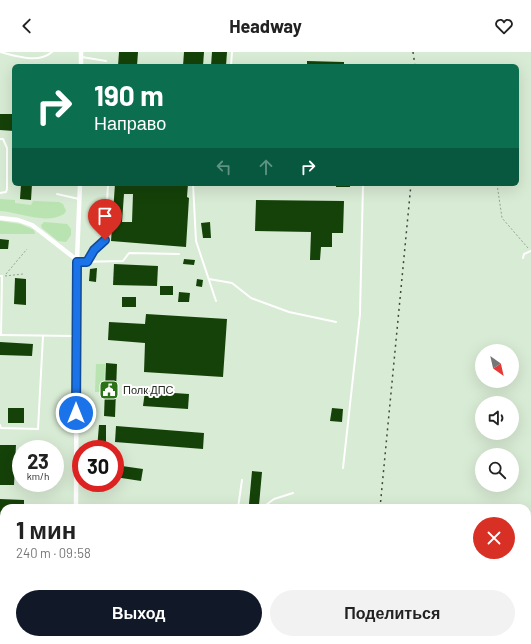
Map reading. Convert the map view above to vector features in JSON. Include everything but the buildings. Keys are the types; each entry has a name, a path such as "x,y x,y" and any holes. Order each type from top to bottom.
{"street":[{"path":"76,504 76,336 80,186"},
{"path":"0,218 18,220 32,225 77,261"}],"lane":[{"path":"0,52 28,58 46,57 52,52"},
{"path":"231,64 232,52"},
{"path":"81,54 106,61"},
{"path":"0,139 2,139 7,148 7,189 6,192 0,193"},
{"path":"87,262 94,250 105,240 108,186"},
{"path":"193,186 196,241 216,300"},
{"path":"342,468 360,314 363,186"},
{"path":"57,194 80,199"},
{"path":"523,258 524,254 531,251"},
{"path":"77,261 123,261 129,253 179,254"},
{"path":"1,276 0,335 76,336"},
{"path":"209,279 232,283 251,298 289,312 336,322"},
{"path":"0,426 1,428 38,429 44,336"},
{"path":"239,504 242,480"},
{"path":"267,504 274,499 293,493"}],"path":[{"path":"497,186 502,218 531,251"},
{"path":"1,276 9,272 27,249"},
{"path":"1,276 23,274"}],"green space":[{"path":"0,199 15,200 15,203 31,205 33,201 59,202 63,204 66,211 64,214 57,217 32,217 0,211"},
{"path":"0,221 20,224 34,230 35,234 0,234"},
{"path":"44,222 67,224 71,229 71,235 66,242 58,241 42,228 41,225"},
{"path":"96,364 105,364 104,392 95,392"}],"railway":[{"path":"413,52 415,64"},
{"path":"380,504 411,186"}],"place":[{"name":"Полк ДПС","path":"109,390"}],"route":[{"path":"76,413 77,262 87,262 89,256 105,240"}]}
